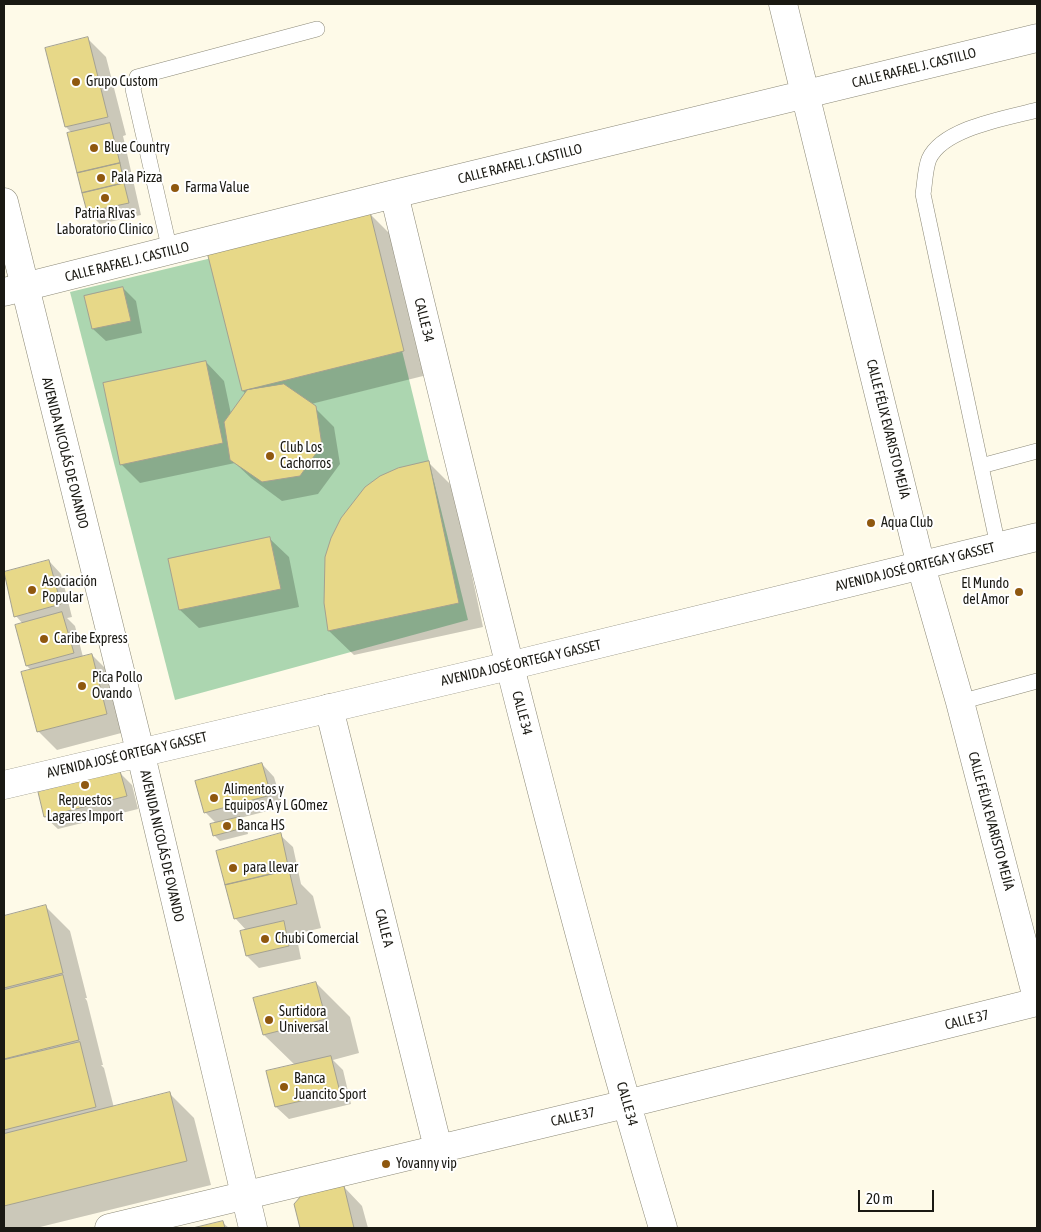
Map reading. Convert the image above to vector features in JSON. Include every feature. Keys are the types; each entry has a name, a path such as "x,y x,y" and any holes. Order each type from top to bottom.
{"street":[{"name":"CALLE FÉLIX EVARISTO MEJÍA","path":"783,4 921,566 960,702 1037,1000"},
{"name":"CALLE RAFAEL J. CASTILLO","path":"14,290 394,194 1037,38"},
{"name":"CALLE 34","path":"394,194 509,666 626,1104 664,1228"},
{"name":"AVENIDA NICOLÁS DE OVANDO","path":"4,202 14,290 140,751 253,1228"},
{"name":"AVENIDA JOSÉ ORTEGA Y GASSET","path":"4,785 140,751 509,666 1037,536"},
{"name":"CALLE A","path":"328,708 438,1148"},
{"name":"CALLE 37","path":"109,1228 626,1104 1037,1000"}],"lane":[{"path":"170,251 132,89 137,77 317,29"},
{"path":"998,546 923,194 929,158 944,140 959,132 1037,110"},
{"path":"981,466 1037,452"},
{"path":"960,702 1037,681"}],"green space":[{"name":"Club Los Cachorros","path":"370,220 468,620 175,700 70,292"}],"building":[{"name":"Grupo Custom","path":"88,37 108,117 65,127 45,48"},
{"name":"Blue Country","path":"110,123 120,163 77,173 67,133"},
{"name":"Pala Pizza","path":"120,163 124,183 82,193 77,173"},
{"name":"Patria RIvas Laboratorio Clinico","path":"124,183 129,203 87,212 82,193"},
{"path":"370,212 404,351 242,391 207,252"},
{"path":"123,287 131,321 92,329 84,296"},
{"path":"206,361 223,443 120,465 103,383"},
{"path":"284,384 316,406 322,445 300,476 262,482 230,460 224,422 247,390"},
{"path":"429,461 459,603 328,631 324,603 325,557 331,538 341,518 365,487 380,476 398,468"},
{"path":"270,537 281,589 179,610 168,559"},
{"name":"Asociación Popular","path":"49,560 61,604 14,617 4,572"},
{"name":"Caribe Express","path":"62,612 74,653 26,666 15,625"},
{"path":"92,654 107,714 37,732 21,672"},
{"path":"262,763 271,795 204,813 195,781"},
{"path":"120,771 127,796 44,817 38,792"},
{"name":"Banca HS","path":"240,817 243,828 213,836 210,824"},
{"path":"281,833 289,870 225,885 216,851"},
{"path":"289,870 297,904 234,919 225,885"},
{"path":"46,905 63,973 4,988 4,916"},
{"name":"Chubi Comercial","path":"284,921 289,946 246,956 240,931"},
{"path":"63,975 79,1040 4,1059 4,990"},
{"path":"316,982 326,1019 263,1035 253,998"},
{"path":"80,1042 96,1107 4,1130 4,1060"},
{"path":"331,1056 340,1092 275,1107 266,1071"},
{"path":"170,1092 187,1161 4,1206 4,1134"},
{"path":"344,1186 354,1228 300,1228 294,1204 301,1196"},
{"path":"223,1221 225,1228 193,1228"}],"place":[{"name":"Grupo Custom","path":"76,82"},
{"name":"Blue Country","path":"94,148"},
{"name":"Pala Pizza","path":"101,178"},
{"name":"Farma Value","path":"175,188"},
{"name":"Patria RIvas Laboratorio Clinico","path":"105,198"},
{"name":"Club Los Cachorros","path":"270,456"},
{"name":"Aqua Club","path":"871,523"},
{"name":"Asociación Popular","path":"32,590"},
{"name":"El Mundo del Amor","path":"1019,592"},
{"name":"Caribe Express","path":"44,639"},
{"name":"Pica Pollo Ovando","path":"82,686"},
{"name":"Repuestos Lagares Import","path":"85,785"},
{"name":"Alimentos y Equipos A y L GOmez","path":"214,798"},
{"name":"Banca HS","path":"227,826"},
{"name":"para llevar","path":"233,868"},
{"name":"Chubi Comercial","path":"265,939"},
{"name":"Surtidora Universal","path":"269,1020"},
{"name":"Banca Juancito Sport","path":"284,1087"},
{"name":"Yovanny vip","path":"386,1164"}]}
